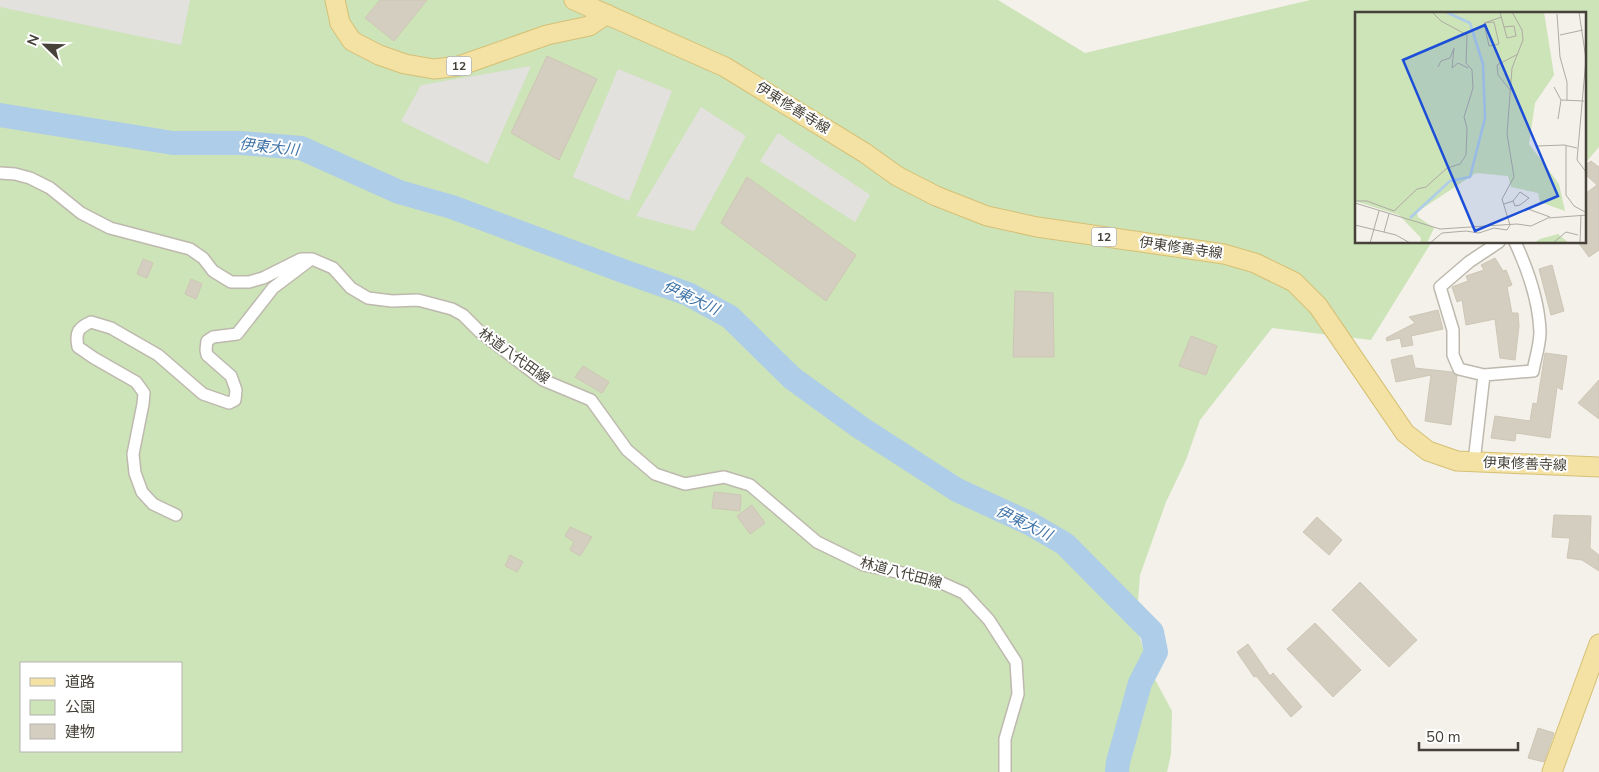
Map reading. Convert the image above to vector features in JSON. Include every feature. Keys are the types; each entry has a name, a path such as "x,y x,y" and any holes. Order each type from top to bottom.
{"main road":[{"name":"12","path":"335,0 340,23 352,41 379,55 405,64 434,69 459,66 547,35 589,26 607,14"},
{"name":"伊東修善寺線","path":"574,0 725,67 858,148 897,176 936,196 978,213 1037,227 1224,254 1255,263 1294,282 1318,306 1405,433 1428,450 1458,461 1599,468"},
{"path":"1552,772 1599,644"}],"street":[{"path":"0,174 15,174 30,178 50,188 81,213 110,228 190,249 203,258 213,271 231,282 249,282 263,278 301,259 312,259"},
{"path":"1496,244 1469,262 1440,287 1453,330 1454,355 1459,370 1484,375 1533,371 1540,334 1537,306 1523,259 1516,244"},
{"path":"176,515 153,504 142,492 135,473 133,454 144,393 136,382 78,347 76,335 79,328 90,322 111,328 158,355 203,394 229,403 235,400 236,390 231,376 207,355 207,341 213,337 237,334 273,288 312,259"},
{"name":"林道八代田線","path":"312,259 333,268 351,288 368,298 392,301 418,300 441,305 463,315 480,332 543,380 591,400 627,450 655,474 685,484 724,477 750,485 817,542 864,565 935,580 964,593 989,620 1016,662 1018,694 1005,739 1006,772"},
{"path":"1474,462 1484,375"}],"green space":[{"path":"0,0 998,0 1085,53 1310,0 1599,0 1599,147 1587,161 1586,12 1355,12 1355,244 1430,244 1371,340 1272,328 1200,420 1186,460 1166,502 1140,575 1136,626 1151,672 1172,711 1171,754 1167,772 0,772"}],"shaded area":[{"path":"0,0 190,0 181,45 0,7"},
{"path":"531,66 488,164 401,121 421,85"},
{"path":"618,69 672,91 629,201 573,177"},
{"path":"701,107 746,136 694,231 636,216"},
{"path":"778,133 870,195 855,222 760,161"}],"building":[{"path":"380,0 427,0 394,41 365,18"},
{"path":"547,56 597,79 559,160 511,133"},
{"path":"1591,161 1599,167 1599,250 1589,257 1579,244 1586,244 1586,193 1597,185 1586,175 1586,164"},
{"path":"747,177 856,255 826,301 721,223"},
{"path":"1495,258 1503,271 1506,270 1512,285 1507,287 1512,313 1518,313 1519,326 1515,360 1500,358 1495,319 1466,325 1462,300 1457,302 1452,287 1468,281 1466,276 1484,270 1481,265"},
{"path":"143,259 153,263 147,278 137,274"},
{"path":"1552,265 1564,311 1551,315 1539,269"},
{"path":"191,279 202,284 196,299 185,294"},
{"path":"1015,291 1053,293 1054,357 1013,357"},
{"path":"1438,310 1443,329 1411,336 1413,345 1402,347 1400,338 1387,341 1386,338 1415,323 1409,317"},
{"path":"1191,336 1217,346 1206,375 1179,366"},
{"path":"1545,353 1567,356 1562,390 1557,387 1550,438 1516,433 1515,441 1491,438 1495,416 1530,421 1533,403 1537,404"},
{"path":"1412,355 1415,368 1452,372 1457,376 1451,425 1425,421 1431,375 1396,382 1391,360"},
{"path":"583,366 609,382 602,393 575,377"},
{"path":"1599,380 1599,419 1578,403"},
{"path":"714,492 741,495 740,511 712,508"},
{"path":"752,505 765,523 750,534 737,516"},
{"path":"1554,515 1591,516 1590,548 1599,555 1599,571 1582,560 1567,558 1570,538 1552,537"},
{"path":"1317,517 1342,540 1329,555 1303,532"},
{"path":"570,527 592,537 580,556 570,550 574,542 565,536"},
{"path":"510,555 523,562 517,572 505,566"},
{"path":"1360,582 1417,640 1389,667 1332,610"},
{"path":"1315,623 1361,670 1333,697 1287,649"},
{"path":"1248,644 1270,676 1273,673 1302,707 1291,717 1256,676 1254,677 1237,652"},
{"path":"1538,728 1554,733 1544,762 1528,758"}],"waterway":[{"name":"伊東大川","path":"0,115 173,143 241,143 301,148 399,192 452,207 688,294 730,317 792,378 861,428 957,490 1029,523 1065,544 1152,632 1156,652 1140,683 1118,762 1117,772"}]}
